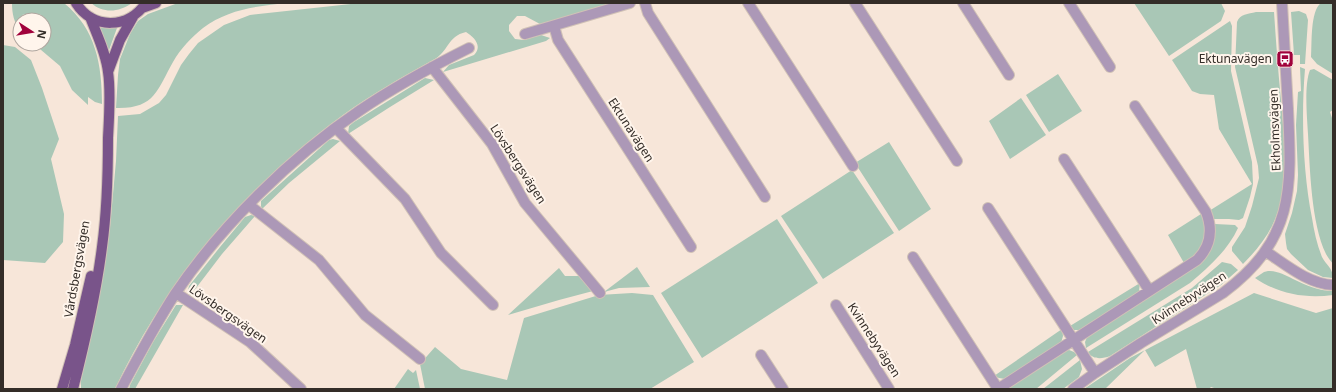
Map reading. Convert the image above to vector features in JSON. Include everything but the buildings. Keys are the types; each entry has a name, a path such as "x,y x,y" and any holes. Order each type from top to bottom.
{"main road":[{"path":"76,4 90,17 102,22 115,23 128,20 144,6 156,3"},
{"name":"Vårdsbergsvägen","path":"108,72 125,28 133,16"},
{"name":"Vårdsbergsvägen","path":"73,389 84,347 102,247 106,207 108,72 104,51 90,17"},
{"name":"Vårdsbergsvägen","path":"62,389 75,345 88,290 96,247 108,151"}],"street":[{"path":"525,34 630,3"},
{"path":"644,3 648,13 765,197"},
{"path":"748,3 853,166"},
{"path":"855,3 957,161"},
{"path":"963,3 1009,75"},
{"path":"1069,3 1110,67"},
{"name":"Ekholmsvägen","path":"1265,251 1275,235 1281,220 1286,205 1290,178 1290,150 1282,3"},
{"name":"Ektunavägen","path":"554,26 558,40 691,246"},
{"name":"Lövsbergsvägen","path":"121,389 147,340 176,293 211,248 249,205 288,167 358,112 432,67 469,48"},
{"name":"Lövsbergsvägen","path":"432,67 492,144 525,203 600,293"},
{"path":"913,258 998,389 1197,260 1207,248 1210,239 1210,221 1206,212 1135,106"},
{"path":"336,128 405,199 440,253 493,305"},
{"path":"1064,160 1149,290"},
{"path":"249,205 319,260 366,315 420,359"},
{"path":"988,208 1095,373"},
{"path":"1265,251 1307,278 1333,285"},
{"name":"Kvinnebyvägen","path":"1073,389 1095,373 1223,293 1238,282 1252,268 1265,251"},
{"name":"Lövsbergsvägen","path":"176,293 250,342 301,389"},
{"name":"Kvinnebyvägen","path":"836,306 889,389"},
{"path":"761,355 783,389"}],"green space":[{"path":"12,3 64,3 75,13 90,36 95,49 101,75 102,104 95,102 88,97 88,105 72,90 60,66 43,52 52,52 52,12 12,11"},
{"path":"91,3 132,3 117,10 106,10 96,7"},
{"path":"178,3 288,3 233,13 223,16 203,28 191,39 176,57 153,96 139,105 116,108 120,59 130,34 138,21 148,14"},
{"path":"360,3 612,3 540,24 525,16 517,16 509,25 509,31 515,39 524,40 541,35 550,38 546,41 443,72 449,65 474,55 477,52 478,45 472,36 466,32 460,34 451,41 438,57 387,86 343,115 307,143 274,172 242,204 212,238 184,273 158,310 135,349 115,389 81,389 81,381 110,227 116,161 118,116 140,114 159,103 166,95 181,65 198,43 224,25 250,15"},
{"path":"1134,3 1221,3 1225,11 1221,21 1169,56"},
{"path":"1321,3 1333,3 1333,74 1317,64 1311,57 1313,20 1317,7"},
{"path":"1299,11 1306,14 1308,20 1305,64 1300,64 1300,55 1294,55 1291,12"},
{"path":"1256,12 1274,12 1284,131 1285,164 1282,196 1272,226 1259,246 1243,264 1232,251 1232,247 1245,227 1259,178 1258,166 1235,67 1237,22 1240,17"},
{"path":"1230,21 1232,26 1231,71 1252,162 1253,184 1243,218 1239,220 1213,219 1209,211 1252,184 1219,129 1214,95 1200,94 1192,91 1172,60"},
{"path":"98,26 117,28 108,53"},
{"path":"3,45 12,46 12,52 21,52 31,60 42,88 59,139 51,159 64,214 63,242 45,263 3,260"},
{"path":"1300,67 1305,69 1303,105 1304,144 1309,201 1319,248 1322,257 1331,269 1333,278 1323,277 1308,270 1291,254 1287,249 1286,243 1285,234 1297,191 1298,175 1296,125 1298,92 1301,91"},
{"path":"1314,69 1333,80 1333,110 1330,112 1333,121 1333,264 1326,254 1321,241 1312,196 1306,92 1310,70"},
{"path":"1058,74 1082,111 1049,132 1026,95"},
{"path":"425,78 434,80 348,134 349,126 354,122"},
{"path":"1021,98 1046,135 1010,159 989,121"},
{"path":"333,139 340,141 289,183 262,209 261,201 329,140"},
{"path":"889,142 931,209 899,231 855,163"},
{"path":"852,170 894,233 823,279 781,216"},
{"path":"1201,214 1205,229 1203,242 1196,253 1184,263 1168,235"},
{"path":"251,215 255,216 222,254 190,296 188,290 189,286 245,217"},
{"path":"777,219 818,283 702,358 661,293"},
{"path":"1215,224 1235,225 1238,228 1229,244 1210,265 1190,283 1086,348 1085,342 1088,335 1208,254 1214,240"},
{"path":"1222,262 1231,264 1238,270 1221,285 1110,356 1095,358 1090,355 1088,352 1192,288"},
{"path":"637,267 650,287 619,288 604,292"},
{"path":"559,268 565,276 580,276 593,291 508,315"},
{"path":"1268,271 1281,274 1317,289 1333,291 1333,295 1303,296 1292,294 1273,288 1255,278"},
{"path":"1140,283 1139,291 1136,294 1080,330 1074,330 1070,326"},
{"path":"632,293 653,295 694,362 650,389 425,389 420,364 435,347 461,369 507,380 524,318 599,295"},
{"path":"1254,293 1316,313 1333,308 1333,389 1217,389 1211,387 1209,389 1197,389 1186,349 1155,367 1145,350"},
{"path":"176,305 183,305 135,389 129,389 153,342"},
{"path":"1062,329 1063,336 1061,343 1005,379 994,376"},
{"path":"1069,350 1077,355 1036,389 1007,389 1065,351"},
{"path":"1145,350 1105,389 1084,389 1130,358"},
{"path":"1080,360 1082,369 1079,377 1063,389 1043,389"},
{"path":"408,369 413,373 416,370 420,389 394,389"}],"place":[{"name":"Ektunavägen","path":"1285,59"}]}
